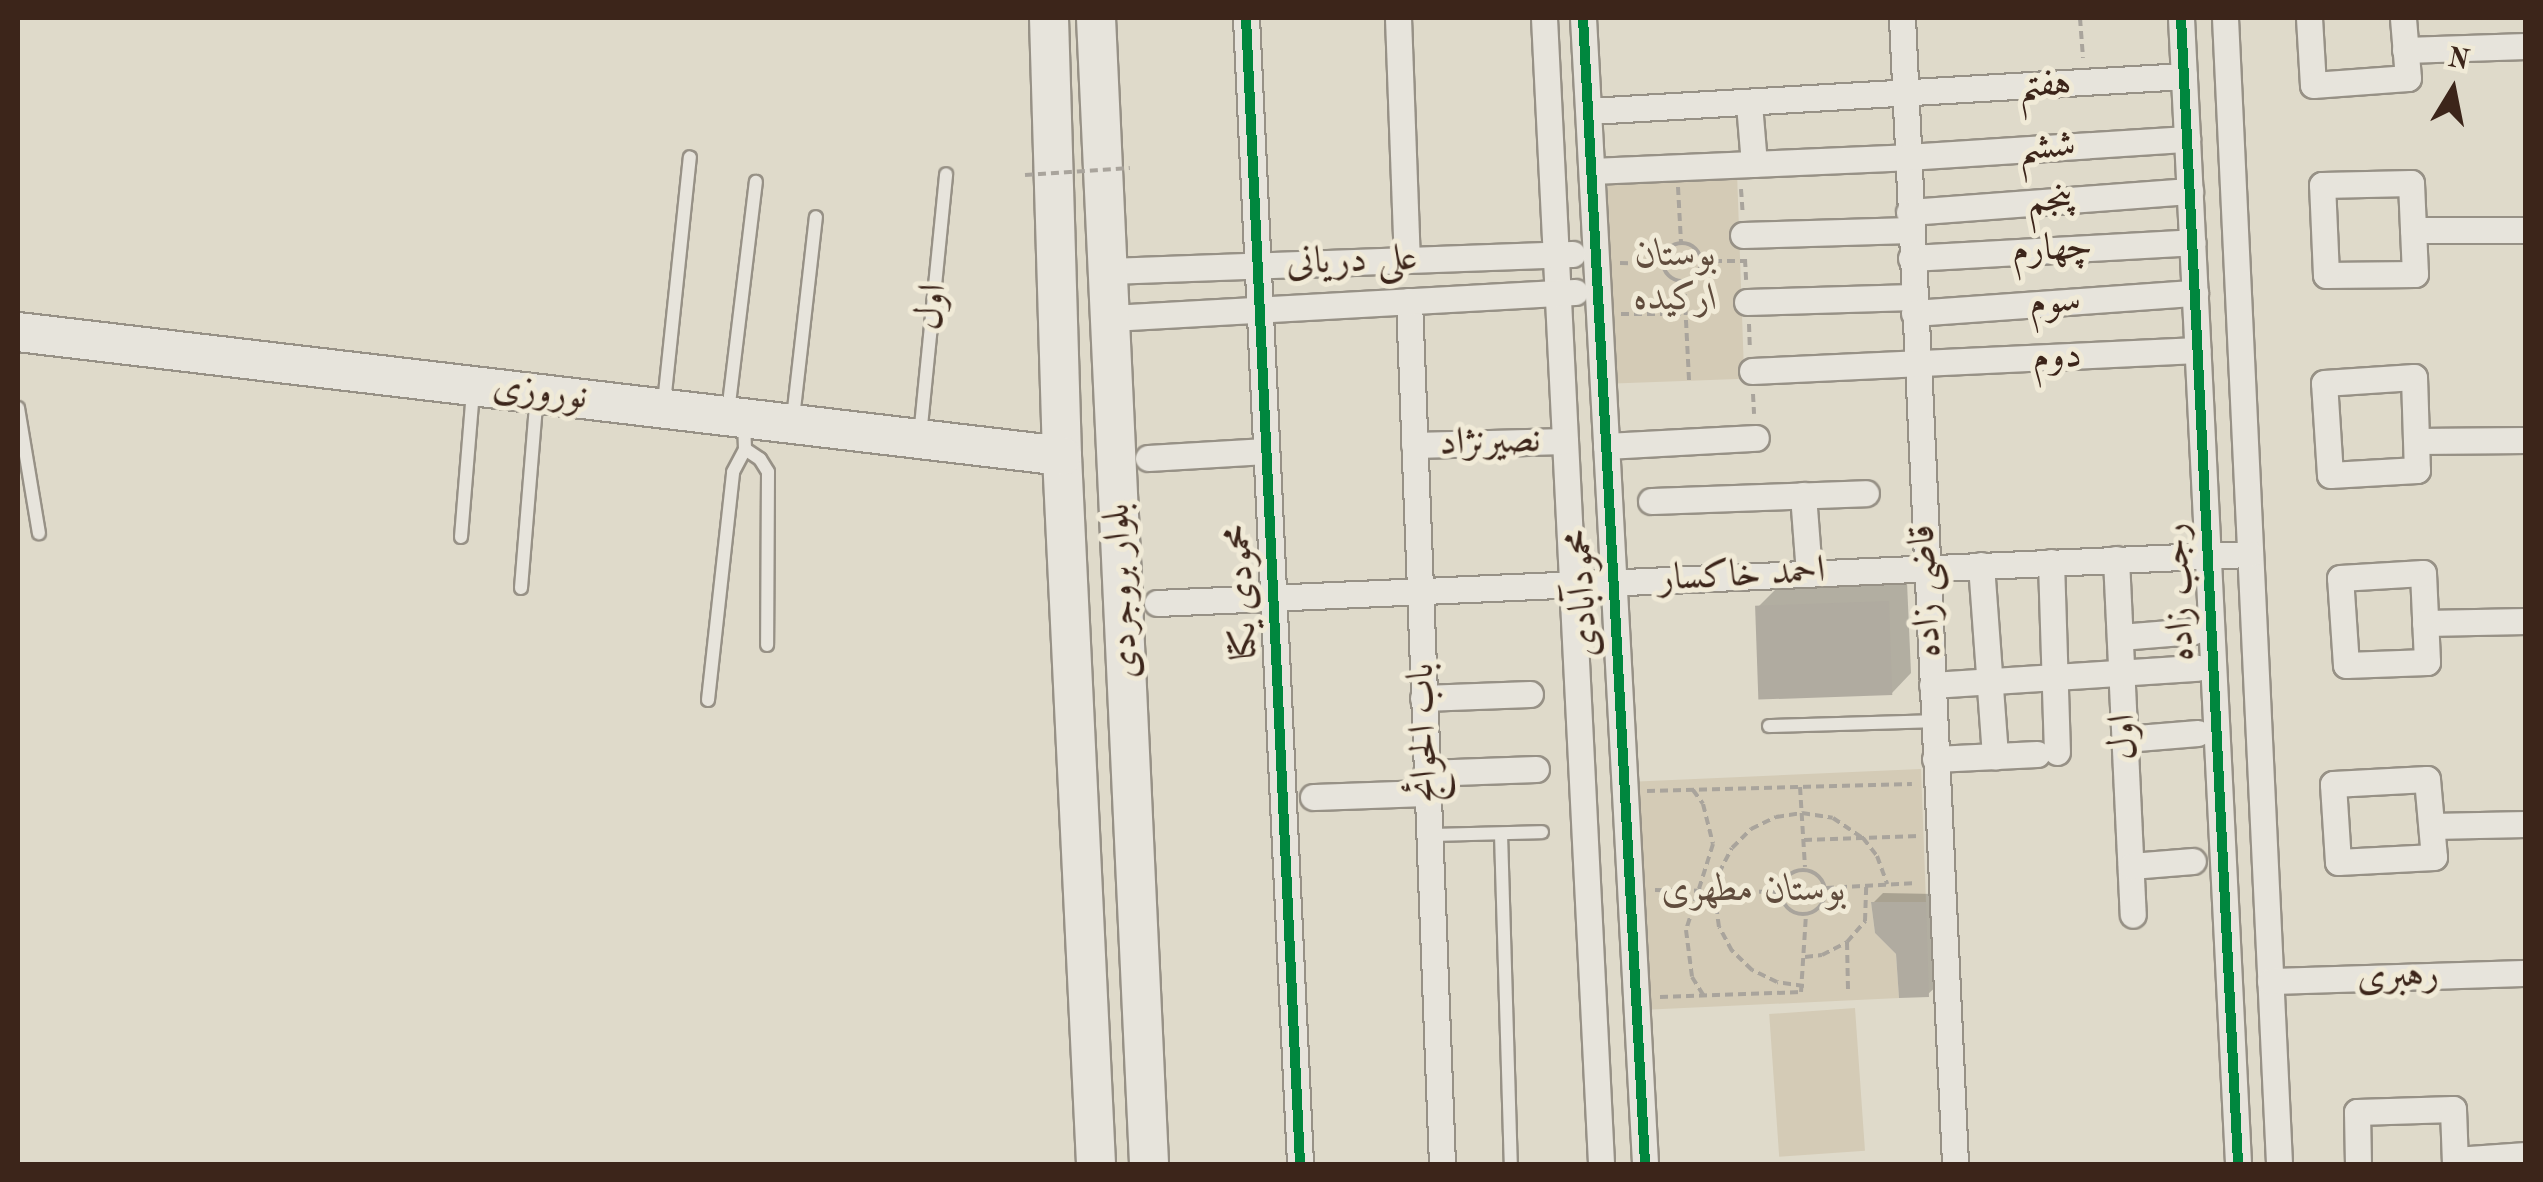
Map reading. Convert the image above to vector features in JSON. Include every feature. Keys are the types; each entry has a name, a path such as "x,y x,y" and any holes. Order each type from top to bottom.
{"main road":[{"name":"بلوار بروجردی","path":"1049,18 1062,456 1096,1164"},
{"name":"بلوار بروجردی","path":"1096,18 1149,1164"},
{"name":"نوروزی","path":"18,332 664,408 739,428 792,424 1062,456"}],"street":[{"name":"محمودی یکتا","path":"1246,18 1300,1164"},
{"path":"1398,18 1407,260"},
{"name":"محمودآبادی","path":"1544,18 1600,1164"},
{"name":"محمودآبادی","path":"1583,18 1645,1164"},
{"name":"قاضی زاده","path":"1902,18 1936,758 1927,836 1955,1164"},
{"name":"رجب زاده","path":"2182,18 2238,1164"},
{"name":"رجب زاده","path":"2225,18 2279,1164"},
{"path":"2309,18 2313,85 2408,78 2403,18"},
{"path":"2405,50 2526,46"},
{"name":"هفتم","path":"1590,111 2184,76"},
{"path":"1747,164 1750,104"},
{"name":"ششم","path":"1592,170 1906,158 2188,139"},
{"path":"2411,183 2413,230 2414,274 2326,274 2322,185 2411,183"},
{"name":"پنجم","path":"1744,248 1910,221 2190,191"},
{"path":"2413,230 2526,230"},
{"name":"چهارم","path":"1911,258 2192,242"},
{"name":"علی دریانی","path":"1108,271 1556,254 1595,258"},
{"path":"1110,318 1597,290"},
{"name":"سوم","path":"1748,302 1914,305 2195,293"},
{"name":"باب الحوائج","path":"1409,301 1442,1164"},
{"name":"دوم","path":"1752,370 1916,366 2198,350"},
{"path":"2414,377 2416,441 2417,470 2330,475 2324,384 2414,377"},
{"path":"1606,446 1756,438"},
{"path":"2416,441 2526,440"},
{"name":"نصیرنژاد","path":"1414,445 1565,441"},
{"path":"1148,458 1266,450"},
{"path":"1650,501 1866,493"},
{"path":"1803,496 1809,573"},
{"name":"احمد خاکسار","path":"1157,603 2250,554"},
{"name":"اول","path":"2116,559 2133,915"},
{"path":"1936,758 2047,753 2054,678 2050,562"},
{"path":"1980,565 1995,756"},
{"path":"2423,572 2425,623 2426,662 2346,665 2340,578 2423,572"},
{"path":"2425,623 2526,621"},
{"path":"2120,637 2194,631"},
{"path":"1932,685 2197,668"},
{"path":"1424,698 1530,694"},
{"path":"2125,739 2198,732"},
{"path":"1313,796 1536,769"},
{"path":"2427,780 2432,826 2434,857 2338,862 2333,784 2427,780"},
{"path":"2432,826 2526,824"},
{"path":"2131,866 2193,861"},
{"name":"رهبری","path":"2270,981 2526,973"},
{"path":"2358,1164 2357,1112 2453,1109 2455,1162 2526,1156"}],"lane":[{"path":"664,408 690,157"},
{"name":"اول","path":"920,439 946,174"},
{"path":"708,700 739,428 756,182"},
{"path":"792,424 816,217"},
{"path":"461,537 473,386"},
{"path":"522,588 538,392"},
{"path":"18,408 39,533"},
{"path":"739,428 768,472 767,645"},
{"path":"1769,726 1934,721"},
{"path":"1429,835 1542,832"},
{"path":"1501,834 1512,1164"}],"path":[{"path":"2080,18 2085,84"},
{"path":"1747,164 1744,248 1756,438"},
{"path":"1025,175 1130,168"},
{"path":"1677,174 1681,243"},
{"path":"1681,243 1694,247 1701,261 1696,275 1684,280 1668,275 1662,264 1666,251 1681,243"},
{"path":"1701,261 1744,248"},
{"path":"1595,258 1662,264"},
{"path":"1684,280 1689,381"},
{"path":"1612,314 1686,314"},
{"path":"1635,791 1912,784 1913,801"},
{"path":"1800,786 1806,869"},
{"path":"1693,790 1703,804 1712,844 1710,865 1695,892 1686,930 1692,977 1704,996"},
{"path":"1804,986 1777,982 1752,970 1732,951 1719,927 1716,893 1720,872 1732,848 1752,829 1776,817 1802,813 1833,818 1863,838 1877,856 1888,884"},
{"path":"1914,819 1927,836"},
{"path":"1804,840 1927,836"},
{"path":"1916,853 1927,836"},
{"path":"1806,869 1819,876 1826,888 1819,908 1806,914 1792,911 1780,892 1791,873 1806,869"},
{"path":"1826,888 1917,886 1916,870"},
{"path":"1805,957 1822,955 1847,942 1865,921 1866,886"},
{"path":"1630,889 1780,892"},
{"path":"1647,997 1801,992 1806,914"},
{"path":"1847,942 1848,991"}],"green space":[{"name":"بوستان ارکیده","path":"1737,172 1744,379 1614,383 1607,177"},
{"name":"بوستان مطهری","path":"1921,769 1926,902 1871,902 1875,933 1896,954 1899,998 1641,1010 1627,782"},
{"path":"1855,1008 1865,1151 1779,1157 1769,1014"}],"building":[{"path":"1889,601 1892,695 1758,700 1755,606"},
{"path":"1871,902 1926,902 1929,997 1899,998 1896,954 1875,933"}],"cycle path":[{"path":"1246,18 1300,1164"},
{"path":"1583,18 1645,1164"},
{"path":"2181,18 2238,1164"}]}
